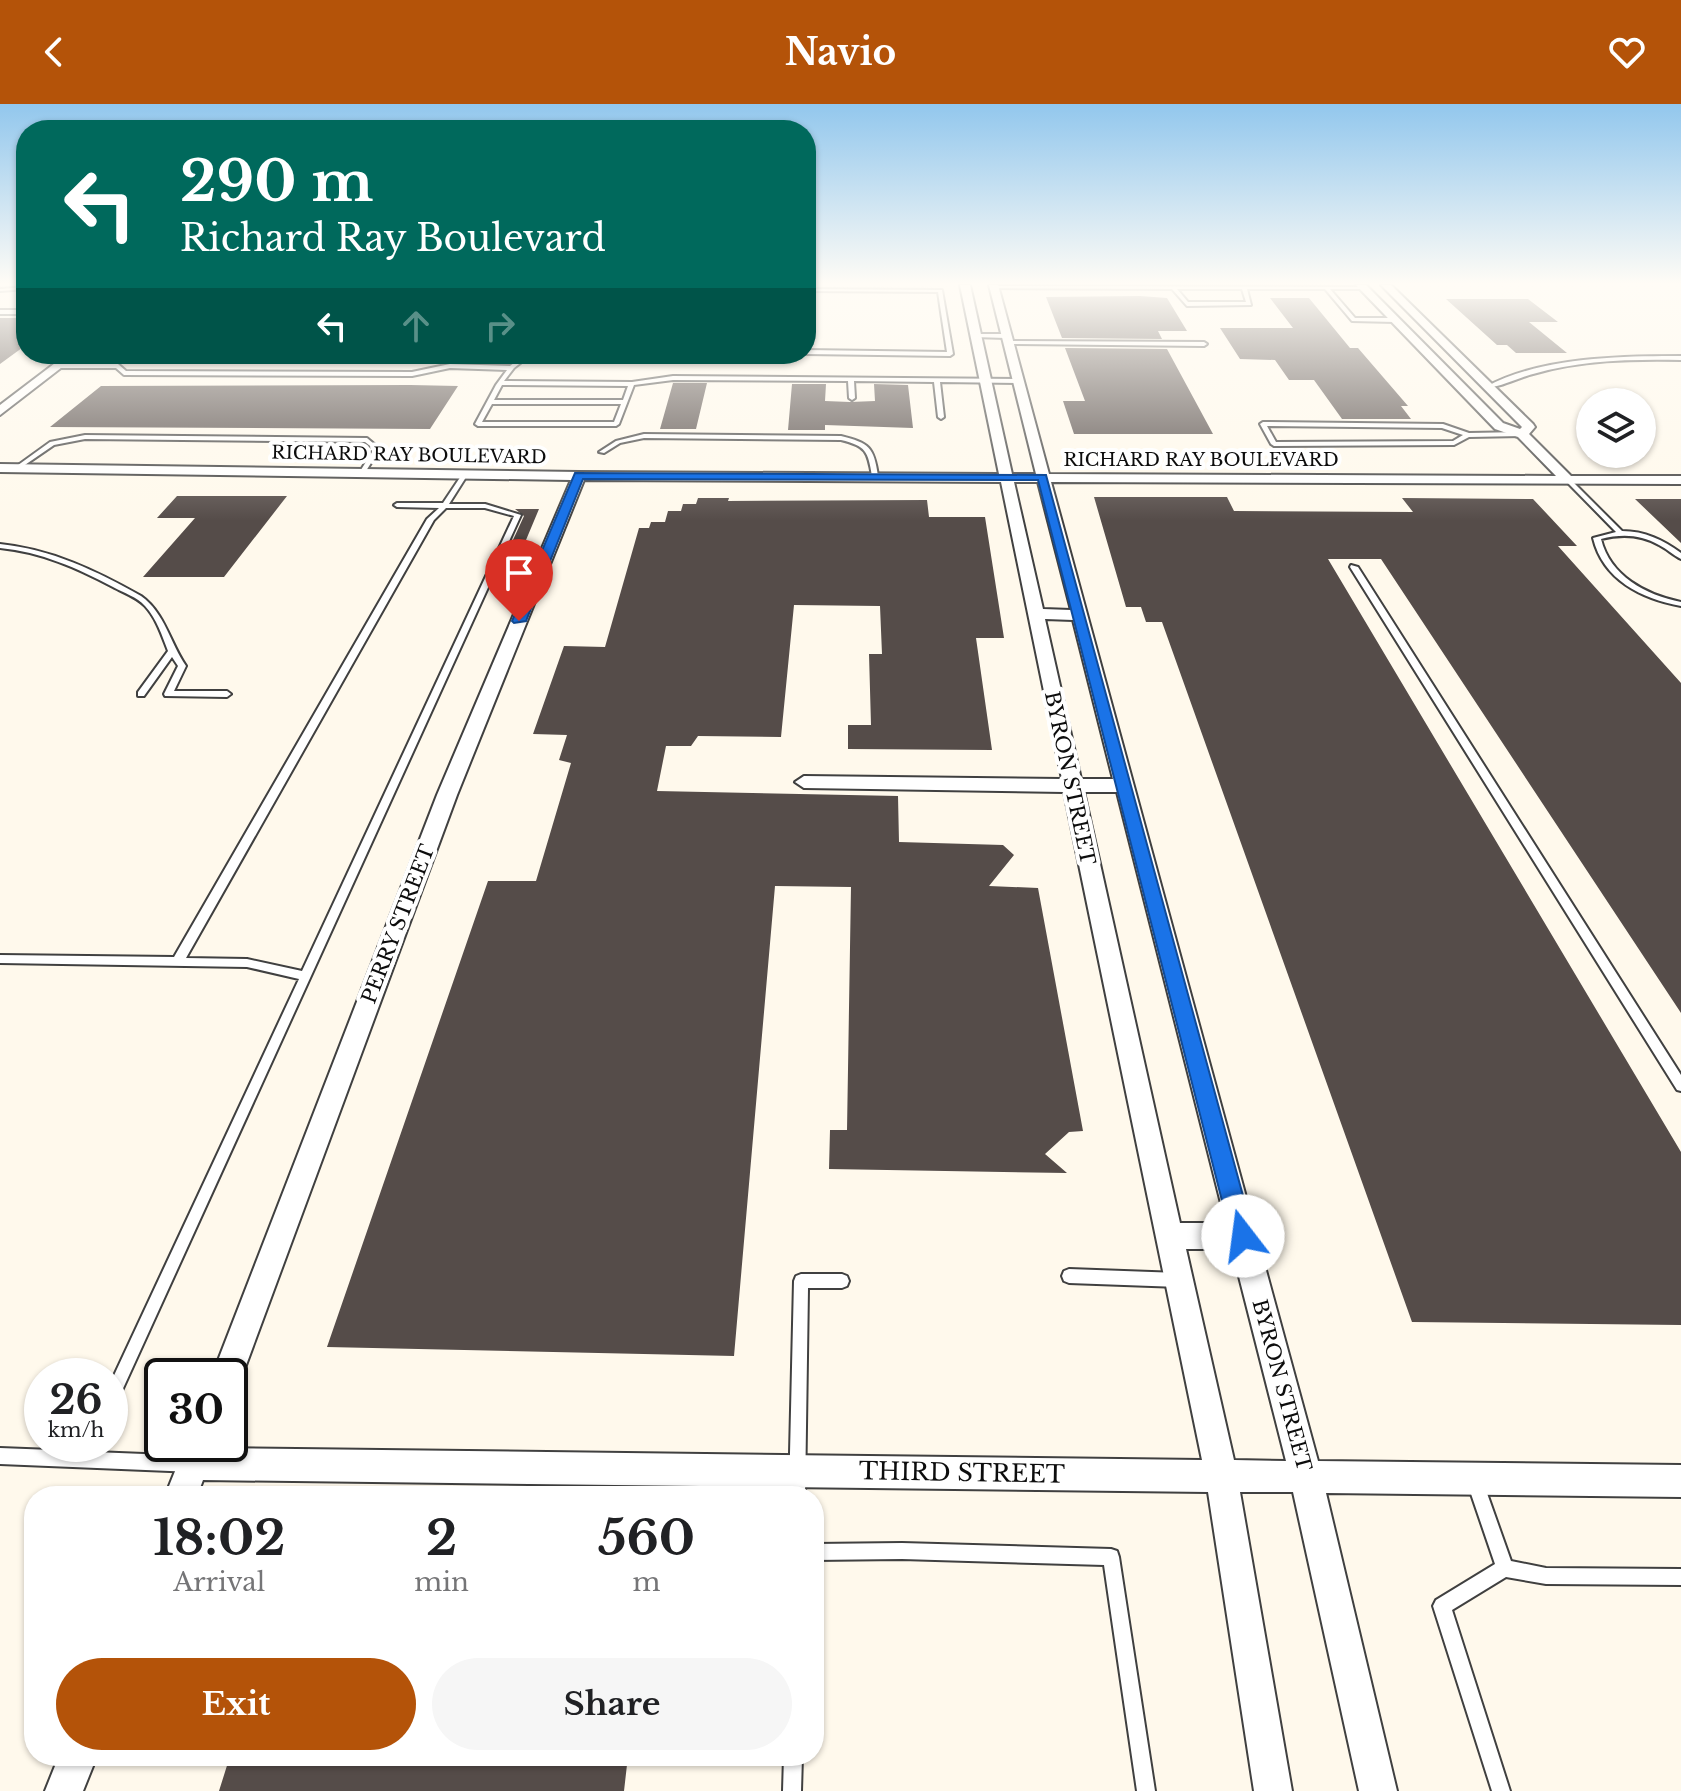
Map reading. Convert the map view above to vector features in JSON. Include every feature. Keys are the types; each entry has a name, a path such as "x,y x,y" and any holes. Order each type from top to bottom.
{"street":[{"path":"0,411 62,364"},
{"name":"BYRON STREET","path":"982,364 1221,1475 1273,1791"},
{"name":"BYRON STREET","path":"1013,364 1306,1477 1378,1791"},
{"path":"1438,364 1499,426 1522,434 1568,480"},
{"path":"1465,364 1529,427 1522,434"},
{"name":"RICHARD RAY BOULEVARD","path":"0,468 579,476 1681,480"},
{"name":"PERRY STREET","path":"234,1358 441,809 579,476"},
{"path":"1035,614 1078,615"},
{"path":"804,782 1123,786"},
{"path":"1169,1236 1243,1236"},
{"name":"THIRD STREET","path":"248,1457 796,1484 1221,1475 1681,1481"},
{"path":"185,1486 195,1462"},
{"path":"64,1791 74,1766"}],"lane":[{"path":"513,364 478,424 616,424 632,384"},
{"path":"1489,387 1544,367 1569,364"},
{"path":"60,366 118,366 124,373 412,374 450,366 510,368"},
{"path":"501,383 632,384 673,378 1018,381"},
{"path":"851,380 852,398"},
{"path":"937,381 941,417"},
{"path":"490,402 624,402"},
{"path":"1468,435 1454,443 1274,444 1263,424 1443,426 1468,435 1522,434"},
{"path":"602,452 618,442 644,436 841,438 864,444 872,452 875,476"},
{"path":"17,468 52,443 85,437 367,440 377,449 362,473"},
{"path":"178,961 431,519 445,505 465,474"},
{"path":"1568,480 1619,531"},
{"path":"128,1362 518,515 485,506 397,505"},
{"path":"1681,557 1662,540 1619,531 1597,538 1598,552 1637,591 1658,601 1681,604"},
{"path":"0,546 26,547 78,565 147,603 162,623 171,653 182,666 168,694 227,694"},
{"path":"1354,567 1681,1086"},
{"path":"141,694 171,653"},
{"path":"0,959 247,963 306,976"},
{"path":"1069,1276 1179,1280"},
{"path":"796,1484 801,1281 842,1281"},
{"path":"0,1456 24,1455"},
{"path":"1474,1479 1505,1568"},
{"path":"824,1552 1111,1557 1146,1791"},
{"path":"1501,1791 1442,1606 1505,1568 1546,1576 1681,1577"},
{"path":"792,1791 793,1766"}],"building":[{"path":"1071,364 1175,364 1213,434 1074,434 1063,401 1085,401"},
{"path":"1278,364 1372,364 1408,406 1401,406 1411,419 1342,419 1314,380 1289,380"},
{"path":"673,383 707,383 696,429 660,429"},
{"path":"792,384 826,384 825,401 850,402 875,401 874,384 908,385 913,428 825,425 825,430 788,430"},
{"path":"101,386 458,386 430,429 50,427"},
{"path":"177,496 287,496 224,577 143,577 195,518 157,518"},
{"path":"1094,497 1227,497 1234,511 1413,512 1402,498 1533,499 1577,546 1558,546 1681,683 1681,1013 1381,559 1328,559 1681,1152 1681,1325 1412,1322 1162,622 1146,622 1141,607 1126,607"},
{"path":"698,498 729,498 728,501 927,500 929,517 985,517 1004,638 976,638 992,750 848,749 848,725 871,725 869,654 882,654 880,606 794,605 781,737 698,736 691,746 666,746 657,791 898,796 899,842 1003,845 1014,855 989,886 1038,888 1083,1131 1069,1132 1045,1154 1067,1173 829,1169 830,1130 847,1130 851,887 775,886 734,1356 327,1347 488,881 536,881 571,763 559,760 567,735 533,734 564,646 605,647 639,528 649,528 651,522 665,522 668,511 681,511 683,504 696,504"},
{"path":"1635,499 1681,499 1681,543"},
{"path":"515,509 539,509 526,540 513,540 524,516"},
{"path":"227,1766 627,1766 624,1791 219,1791"}],"route":[{"path":"519,621 579,476 1043,477 1243,1236"}]}
